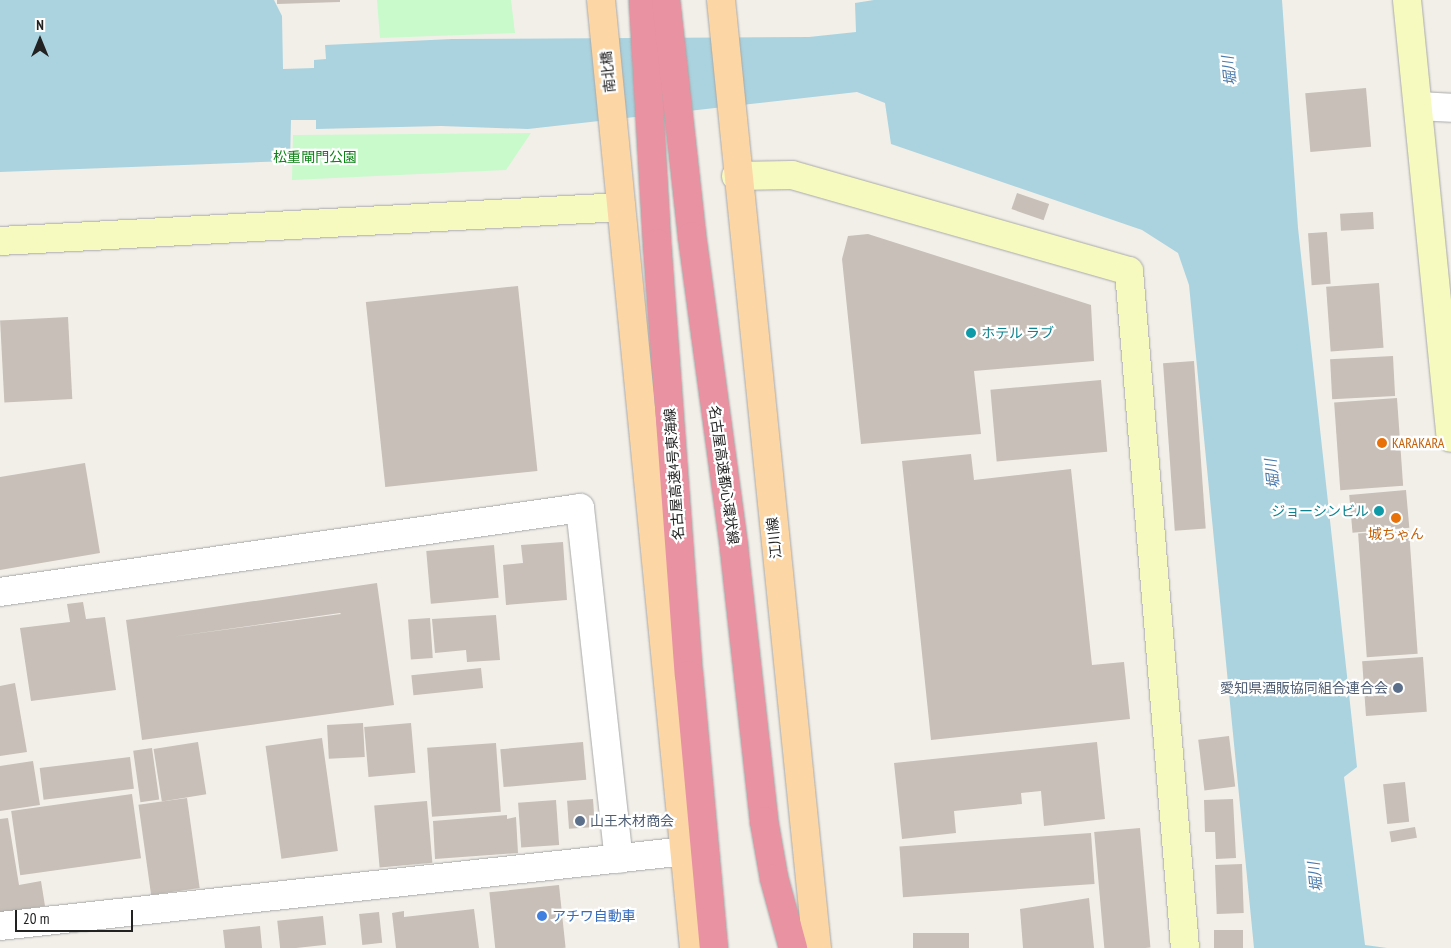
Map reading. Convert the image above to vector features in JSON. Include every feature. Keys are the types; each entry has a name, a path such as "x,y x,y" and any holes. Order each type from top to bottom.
{"highway":[{"name":"名古屋高速4号東海線","path":"643,0 657,244 687,655 714,948"},
{"name":"名古屋高速都心環状線","path":"666,0 692,236 734,548 764,821 774,878 793,948"}],"main road":[{"name":"南北橋","path":"601,0 621,207"},
{"name":"江川線","path":"721,0 736,176 817,948"},
{"path":"621,207 686,851 694,948"}],"street":[{"path":"1408,0 1451,438"},
{"path":"1418,106 1451,108"},
{"path":"736,176 792,175 1128,271 1185,948"},
{"path":"0,240 621,207"},
{"path":"0,592 580,508 619,859"},
{"path":"0,926 686,851"}],"green space":[{"path":"377,0 511,0 515,33 380,38"},
{"name":"松重閘門公園","path":"531,133 506,170 292,180 293,135"}],"water":[{"name":"堀川","path":"0,0 274,0 282,16 283,69 314,68 314,60 326,59 325,45 452,39 809,37 856,32 855,3 874,0 1282,0 1298,228 1357,767 1344,777 1365,945 1387,948 1254,948 1189,285 1178,253 1142,230 891,144 885,103 857,92 528,129 441,126 316,129 316,120 291,120 290,161 0,172"}],"building":[{"path":"277,0 340,0 340,2 277,4"},
{"path":"1366,88 1371,147 1310,152 1305,93"},
{"path":"1017,193 1049,204 1044,220 1011,209"},
{"path":"1373,212 1374,229 1341,231 1340,214"},
{"path":"1327,232 1331,284 1312,285 1308,233"},
{"name":"ホテル ラブ","path":"868,234 1091,305 1094,361 974,371 981,434 861,444 842,259 848,236"},
{"path":"1379,283 1384,348 1331,352 1326,287"},
{"path":"518,286 537,471 385,487 366,302"},
{"path":"68,317 72,399 4,402 0,321"},
{"path":"1393,356 1395,396 1332,399 1330,359"},
{"path":"1194,361 1206,529 1175,531 1163,363"},
{"path":"1101,380 1107,452 997,461 990,390"},
{"path":"1397,398 1403,486 1340,490 1334,402"},
{"path":"971,454 974,480 1071,469 1092,665 1124,662 1130,719 931,740 902,461"},
{"path":"85,463 100,553 0,570 0,477"},
{"name":"ジョーシンビル","path":"1406,490 1409,528 1353,533 1349,495"},
{"path":"1409,530 1418,654 1367,657 1358,534"},
{"path":"563,542 567,600 506,605 503,565 523,563 521,545"},
{"path":"494,545 499,598 431,604 426,551"},
{"path":"377,583 394,705 142,740 126,620","holes":["340,613 341,614 171,637"]},
{"path":"83,602 86,619 105,617 116,690 31,701 20,628 70,622 67,604"},
{"path":"496,615 500,660 467,662 466,650 435,653 432,619"},
{"path":"430,618 433,658 411,659 408,620"},
{"path":"1423,657 1427,712 1366,716 1362,661"},
{"path":"481,668 483,688 413,695 411,675"},
{"path":"15,683 27,752 0,756 0,686"},
{"path":"363,723 365,757 329,759 327,725"},
{"path":"411,723 415,773 369,777 364,727"},
{"path":"1229,736 1235,787 1204,790 1198,740"},
{"path":"322,738 338,851 281,859 266,746"},
{"path":"198,742 206,794 162,801 154,749"},
{"path":"583,742 586,780 504,787 500,749"},
{"path":"1097,742 1105,819 1044,826 1041,791 1021,793 1022,804 954,811 956,833 902,839 894,763"},
{"path":"496,743 501,812 432,817 427,748"},
{"path":"152,748 159,799 140,802 133,751"},
{"path":"130,757 134,789 44,800 40,768"},
{"path":"33,761 40,805 0,811 0,766"},
{"path":"1405,782 1409,822 1387,824 1383,784"},
{"path":"132,794 141,858 20,875 11,811"},
{"path":"187,798 200,888 151,895 138,805"},
{"path":"593,799 595,827 569,829 567,801"},
{"path":"1233,799 1236,858 1216,859 1215,832 1205,832 1204,800"},
{"path":"556,800 559,845 521,848 518,803"},
{"path":"427,801 432,863 380,867 374,806"},
{"path":"507,815 507,819 516,817 518,853 435,859 433,821"},
{"path":"8,818 19,885 41,881 45,906 0,913 0,819"},
{"path":"1415,827 1417,838 1391,842 1389,832"},
{"path":"1140,828 1150,948 1104,948 1094,832"},
{"path":"1091,833 1095,884 903,897 899,846"},
{"path":"1242,864 1244,913 1217,914 1215,865"},
{"path":"559,885 566,948 495,948 489,892"},
{"path":"1089,898 1094,948 1023,948 1020,909"},
{"path":"474,909 479,948 396,948 392,913 404,911 404,917"},
{"path":"379,912 382,943 362,945 359,914"},
{"path":"323,916 326,945 280,948 277,921"},
{"path":"260,926 262,948 225,948 223,930"},
{"path":"1214,930 1243,930 1243,948 1214,948"},
{"path":"913,933 969,933 969,948 913,948"}],"place":[{"name":"ホテル ラブ","path":"971,333"},
{"name":"KARAKARA","path":"1382,443"},
{"name":"ジョーシンビル","path":"1379,511"},
{"name":"城ちゃん","path":"1396,518"},
{"name":"愛知県酒販協同組合連合会","path":"1398,688"},
{"name":"山王木材商会","path":"580,821"},
{"name":"アチワ自動車","path":"542,916"}]}
